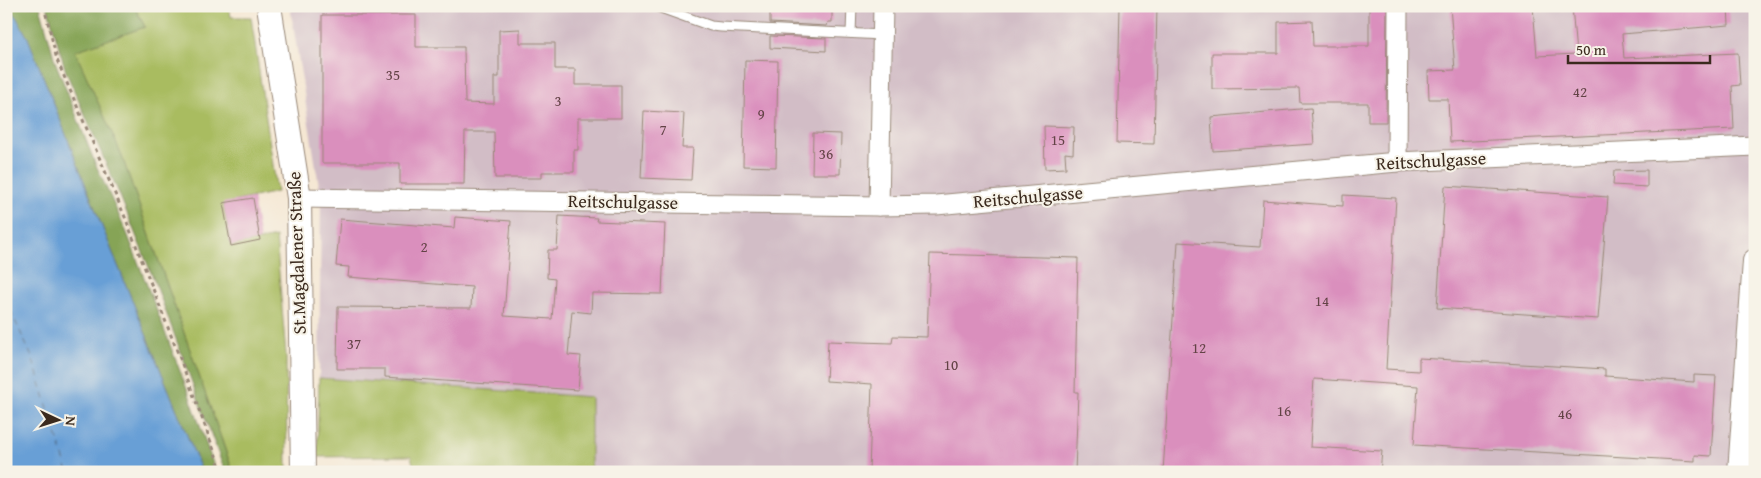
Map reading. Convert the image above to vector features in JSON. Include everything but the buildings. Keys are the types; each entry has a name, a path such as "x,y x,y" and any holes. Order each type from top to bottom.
{"street":[{"name":"St.Magdalener Straße","path":"270,6 299,198 303,472"},
{"path":"879,206 883,6"},
{"path":"1397,162 1398,6"},
{"name":"Reitschulgasse","path":"299,198 879,206 967,202 1397,162 1755,146"},
{"path":"1740,472 1755,261"}],"lane":[{"path":"655,6 712,26 883,34"},
{"path":"851,33 852,6"}],"path":[{"path":"44,6 57,60 125,216 222,472"}],"shaded area":[{"path":"290,6 1755,6 1755,472 591,472 591,397 319,378 321,198"}],"green space":[{"path":"10,6 40,6 55,61 95,163 127,233 190,397 216,472 202,472 28,38"},
{"path":"47,6 134,6 145,27 75,51 120,151 233,472 225,472 156,285 118,191 66,72"},
{"path":"134,6 229,6 231,17 251,17 277,192 223,204 231,246 276,237 286,355 287,472 233,472 120,151 74,51 145,27"},
{"path":"319,378 591,397 591,472 415,472 411,456 317,457"}],"water":[{"path":"6,6 10,6 28,38 202,472 6,472"}],"ferry route":[{"path":"6,301 32,357 68,472"}]}
